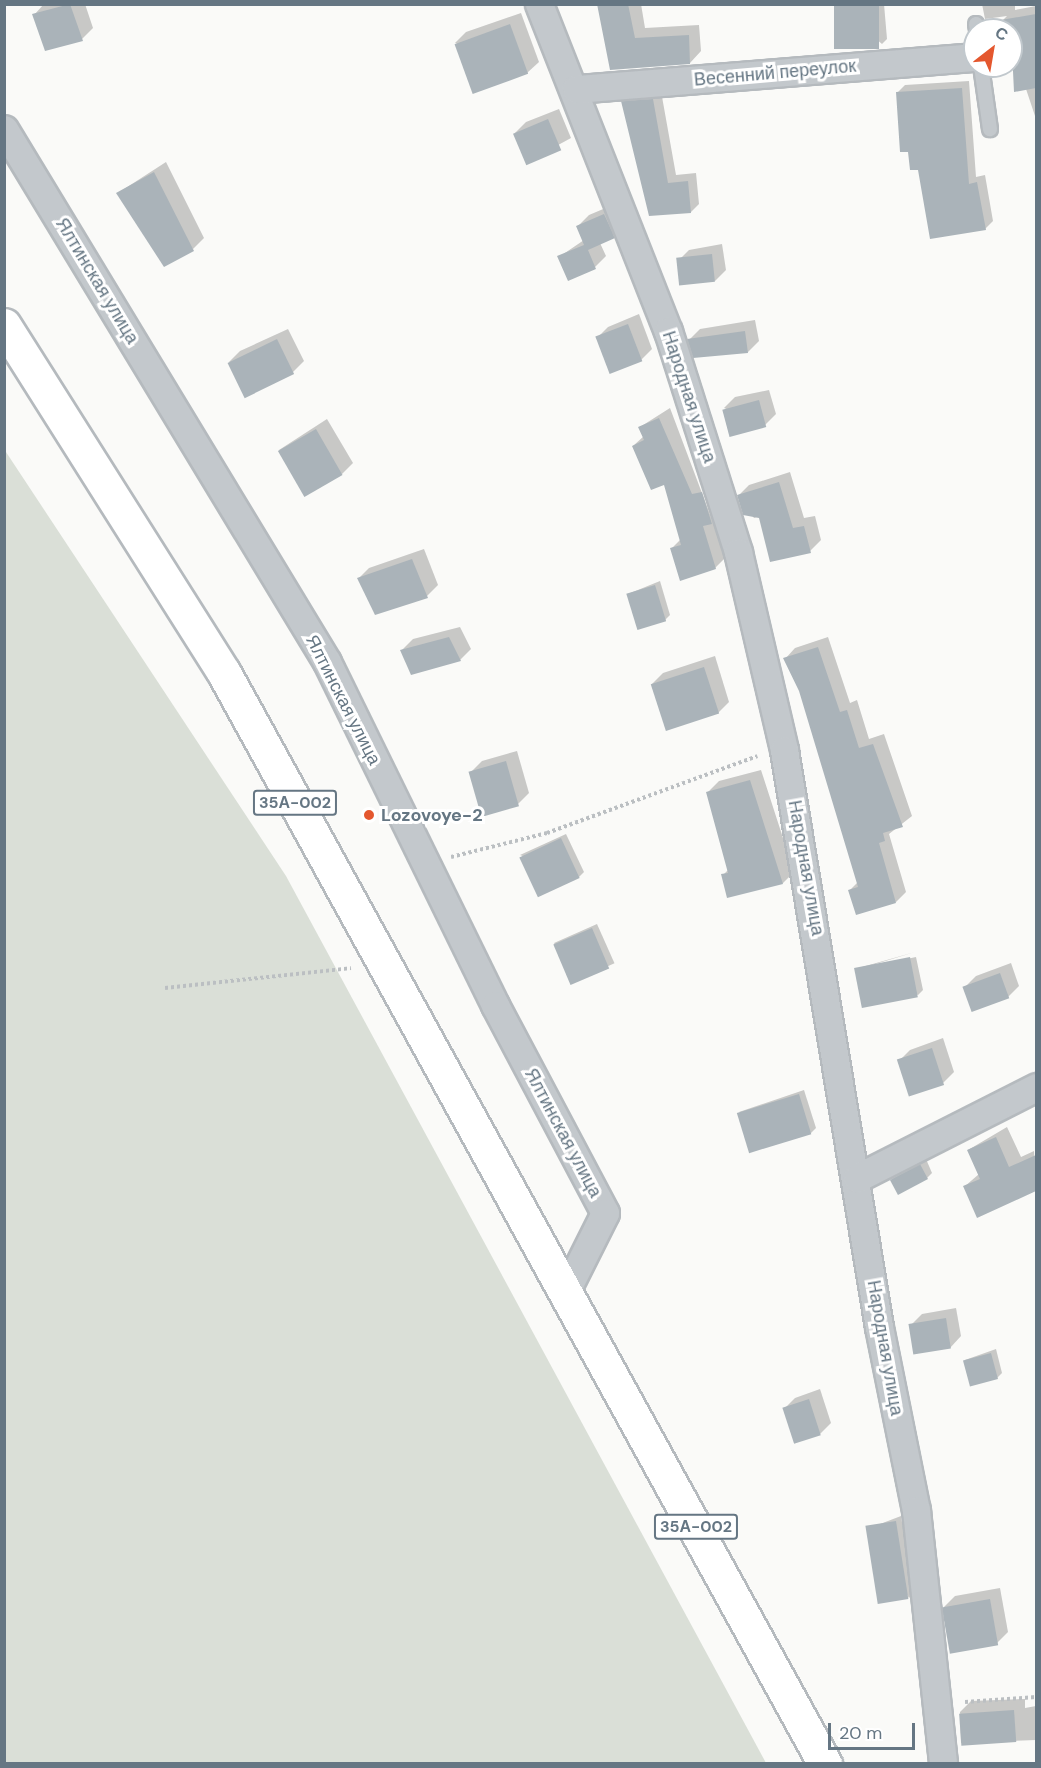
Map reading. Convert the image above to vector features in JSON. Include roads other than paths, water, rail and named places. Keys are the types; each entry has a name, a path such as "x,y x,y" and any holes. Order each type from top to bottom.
{"main road":[{"name":"35А-002","path":"4,325 224,673 825,1764"}],"street":[{"name":"Народная улица","path":"539,4 576,89 668,331 731,530 784,750 857,1178 879,1327 916,1510 940,1704 943,1764"},
{"name":"Весенний переулок","path":"576,89 963,58"},
{"name":"Ялтинская улица","path":"4,129 327,662 427,865 605,1213 566,1291"},
{"path":"857,1178 1036,1087"}],"lane":[{"path":"983,78 990,129"}],"place":[{"name":"Lozovoye-2","path":"369,815"}]}
